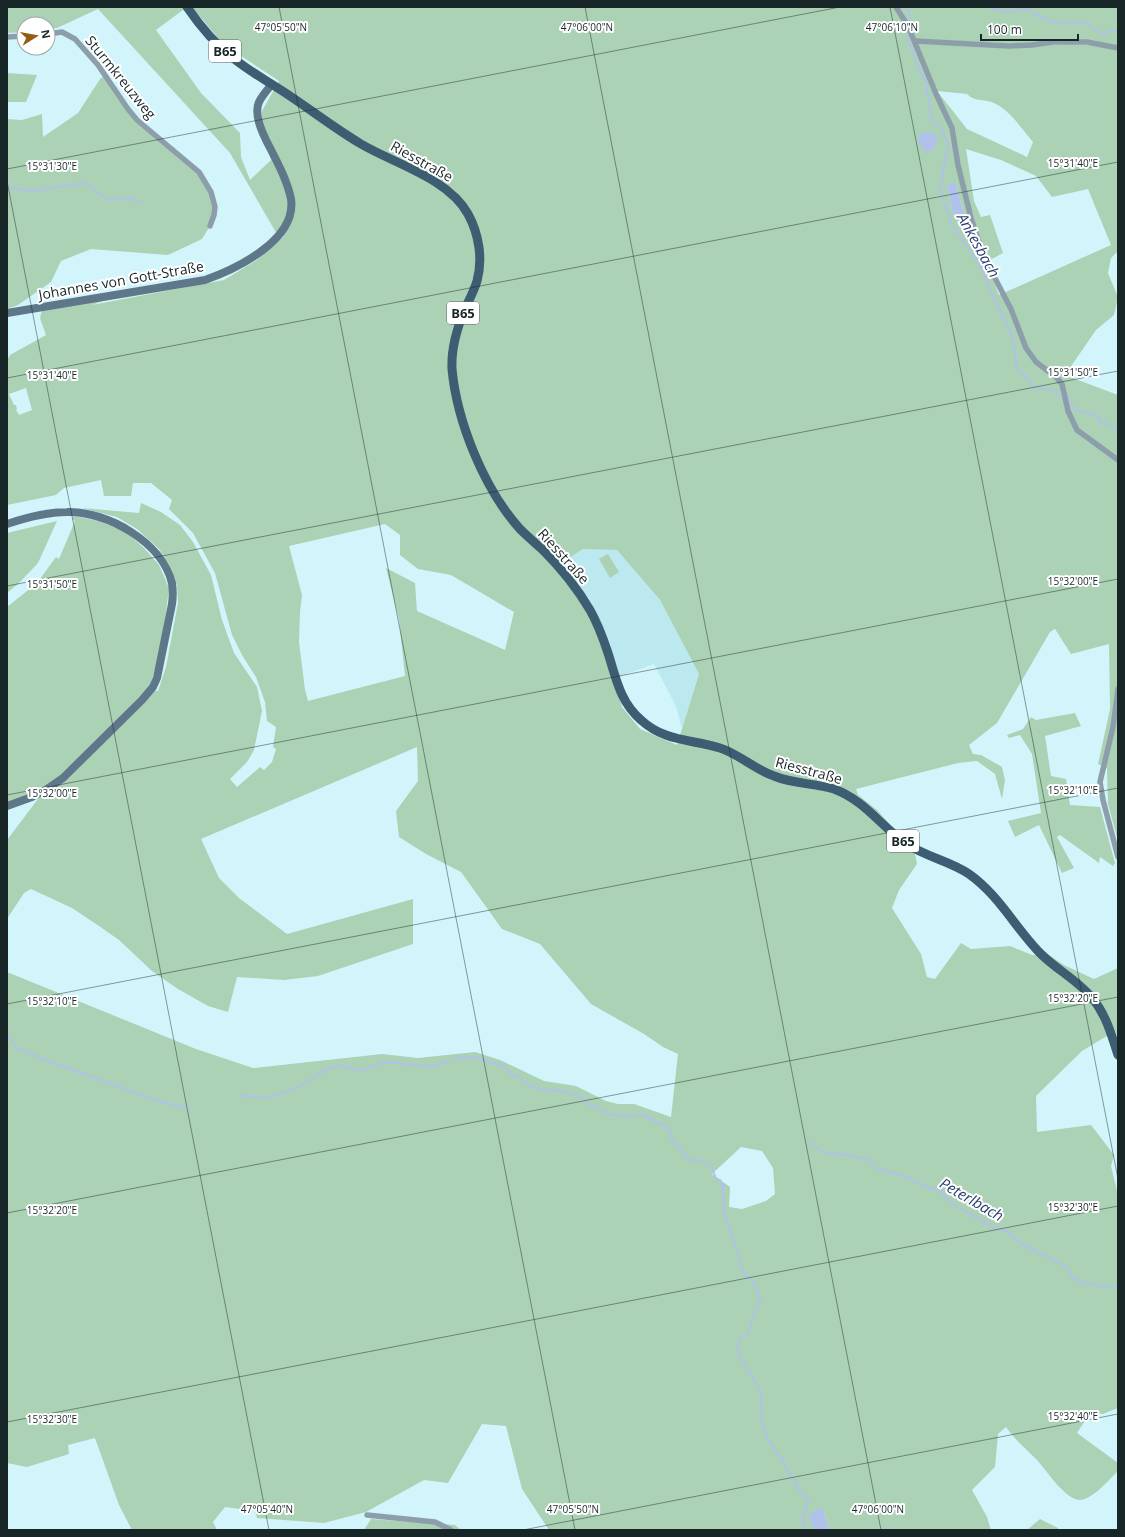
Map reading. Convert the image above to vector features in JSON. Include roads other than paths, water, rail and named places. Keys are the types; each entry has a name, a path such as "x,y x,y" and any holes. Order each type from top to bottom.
{"main road":[{"name":"Riesstraße","path":"187,7 206,32 235,60 362,145 440,184 454,195 466,211 476,230 480,250 480,260 477,282 458,326 453,344 452,363 454,386 463,425 489,483 519,528 564,572 587,606 602,637 619,691 633,712 649,727 666,736 716,746 780,779 837,790 872,813 907,844 971,875 994,897 1042,956 1086,991 1095,1001 1109,1028 1118,1055"}],"street":[{"path":"896,7 908,26 936,94 952,128 958,165 971,218 986,261 1011,309 1029,353 1036,362 1062,384 1068,411 1078,430 1118,460"},
{"name":"Sturmkreuzweg","path":"56,33 62,32 75,39 98,65 137,120 199,172 211,192 215,207 210,226"},
{"path":"915,42 1009,46 1053,42 1087,42 1118,48"},
{"name":"Johannes von Gott-Straße","path":"7,313 205,280 225,273 270,244 286,224 290,213 291,200 261,128 258,110 259,102 272,84"},
{"path":"7,524 33,517 67,512 83,513 115,522 136,535 154,552 172,582 173,594 160,667 153,687 142,700 64,778 47,790 7,806"},
{"path":"1118,689 1112,727 1100,782 1103,800 1118,857"},
{"path":"366,1515 435,1522 451,1530"}],"waterway":[{"name":"Ankesbach","path":"908,7 910,23"},
{"path":"986,7 1006,12 1028,9 1038,16 1054,22 1085,23 1104,35 1112,30 1118,32"},
{"name":"Ankesbach","path":"908,34 917,65 926,83 932,122 939,126 949,144 946,153 940,191 952,225 979,263 1011,332 1015,351 1016,367 1028,378 1034,388 1050,389 1060,396 1068,396 1076,411 1088,412 1099,417 1100,423 1107,424 1118,431"},
{"path":"7,187 30,191 86,183 108,200 129,198 141,203"},
{"path":"7,1035 18,1049 159,1101 189,1109"},
{"name":"Peterlbach","path":"452,1060 463,1057 475,1058 504,1066 511,1074 521,1078 529,1085 539,1089 564,1091 573,1094 581,1097 589,1104 610,1115 632,1116 642,1114 668,1128 672,1139 689,1160 703,1162 710,1166 716,1179 720,1180 724,1187"},
{"name":"Peterlbach","path":"239,1095 263,1097 280,1094 296,1088 328,1069 338,1066 359,1070 382,1063 432,1066 448,1062"},
{"name":"Peterlbach","path":"809,1142 825,1153 869,1158 876,1168 906,1177 929,1188 940,1191 952,1203 992,1227 1007,1231 1020,1243 1060,1263 1068,1270 1073,1278 1087,1284 1118,1286"},
{"path":"721,1184 725,1216 738,1254"},
{"path":"739,1258 743,1272 755,1284 761,1302 755,1312 748,1334 741,1338 738,1346 739,1356 758,1386 761,1397 764,1432 776,1452 783,1460 789,1474 796,1482 801,1493 809,1499 802,1519 807,1530"}]}
